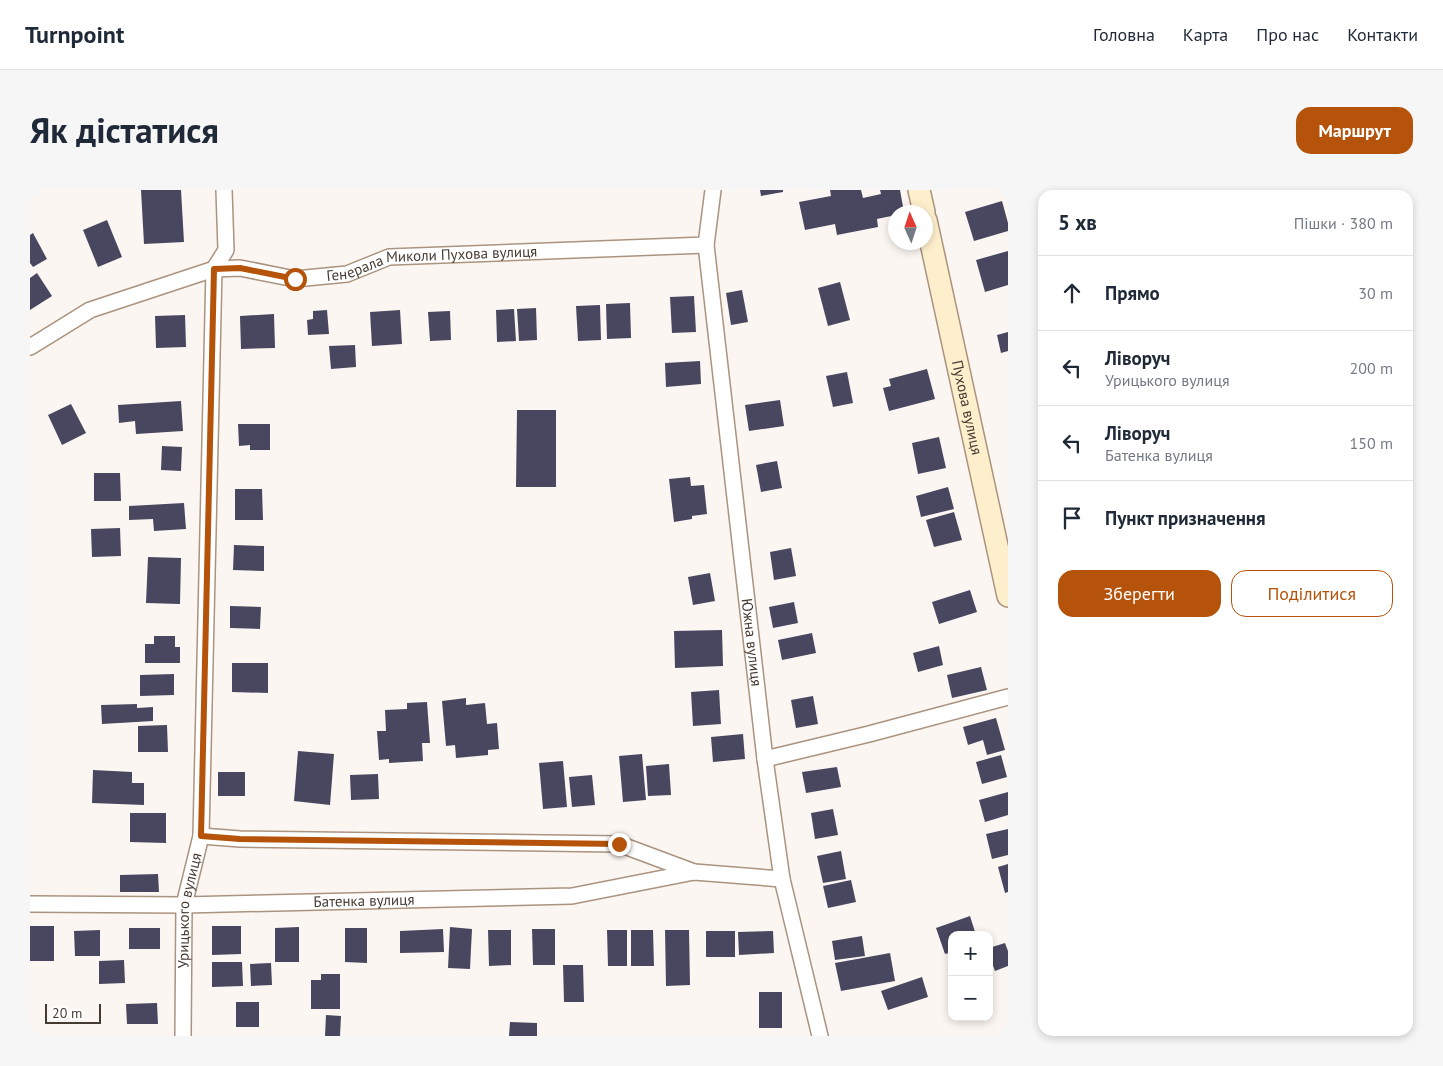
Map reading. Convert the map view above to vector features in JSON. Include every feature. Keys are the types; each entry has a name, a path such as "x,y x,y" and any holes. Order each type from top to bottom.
{"main road":[{"path":"919,190 922,205"},
{"name":"Пухова вулиця","path":"933,250 1008,596"}],"street":[{"name":"Урицького вулиця","path":"183,1036 184,905 201,836 214,269 226,250 224,190"},
{"path":"706,245 713,190"},
{"name":"Генерала Миколи Пухова вулиця","path":"30,347 90,310 214,269 240,268 295,279 347,274 389,257 706,245"},
{"name":"Южна вулиця","path":"706,245 765,760 782,879 820,1036"},
{"path":"765,760 1008,697"},
{"name":"Батенка вулиця","path":"201,836 240,839 619,844 694,872"},
{"name":"Батенка вулиця","path":"30,904 184,905 572,896 694,872 782,879"}],"building":[{"path":"141,190 181,190 184,242 144,244"},
{"path":"760,190 783,190 783,192 761,196"},
{"path":"830,190 861,190 863,198 881,194 880,190 900,190 903,205 888,205 888,217 877,219 878,227 837,235 835,224 805,230 799,202 831,196"},
{"path":"1002,201 1008,223 1008,231 974,241 965,212"},
{"path":"107,220 122,257 98,267 83,230"},
{"path":"33,233 47,259 33,267 30,263 30,235"},
{"path":"1008,251 1008,285 985,292 976,260"},
{"path":"37,273 52,296 30,310 30,278"},
{"path":"840,282 850,320 828,326 818,288"},
{"path":"742,290 748,322 731,325 726,293"},
{"path":"694,296 696,332 672,333 670,297"},
{"path":"630,303 631,338 607,339 606,304"},
{"path":"600,305 601,340 578,341 576,306"},
{"path":"536,308 537,340 519,341 517,309"},
{"path":"514,309 516,341 497,342 496,310"},
{"path":"327,310 329,334 308,335 307,320 313,319 313,311"},
{"path":"400,310 402,344 372,346 370,312"},
{"path":"450,311 451,340 430,341 428,312"},
{"path":"274,314 275,348 241,349 240,316"},
{"path":"185,315 186,347 156,348 155,316"},
{"path":"1008,332 1008,351 1001,353 997,335"},
{"path":"355,345 356,367 331,369 329,346"},
{"path":"700,361 701,384 666,387 665,363"},
{"path":"927,369 935,399 889,411 883,388 891,386 889,379"},
{"path":"847,372 853,403 833,407 826,376"},
{"path":"780,400 784,426 749,431 745,405"},
{"path":"181,401 183,431 136,434 135,421 119,423 118,405"},
{"path":"71,404 86,433 62,445 48,415"},
{"path":"517,410 556,410 556,487 516,487"},
{"path":"238,424 270,424 270,450 250,450 250,445 239,446"},
{"path":"939,437 946,468 918,474 912,443"},
{"path":"162,446 182,447 181,471 161,470"},
{"path":"777,461 782,488 761,492 756,465"},
{"path":"94,473 120,473 121,501 94,501"},
{"path":"690,477 691,486 704,485 707,514 692,516 692,519 674,522 669,479"},
{"path":"948,487 954,509 921,517 916,496"},
{"path":"235,489 262,489 263,520 235,520"},
{"path":"184,503 186,529 154,531 153,519 129,520 129,506"},
{"path":"954,512 962,540 934,547 926,520"},
{"path":"120,528 121,556 92,557 91,529"},
{"path":"234,545 264,546 264,571 233,570"},
{"path":"791,548 796,576 774,580 770,552"},
{"path":"148,557 181,558 180,604 146,603"},
{"path":"710,573 715,601 693,605 688,577"},
{"path":"970,590 977,612 939,624 932,602"},
{"path":"794,602 798,623 773,628 769,607"},
{"path":"230,606 261,607 260,629 230,628"},
{"path":"722,630 723,666 675,668 674,631"},
{"path":"812,633 816,653 782,660 778,640"},
{"path":"154,636 175,636 175,647 180,647 180,663 145,663 145,644 154,644"},
{"path":"939,646 943,665 918,672 913,653"},
{"path":"232,663 268,663 268,693 232,692"},
{"path":"981,667 987,690 952,698 947,675"},
{"path":"174,674 174,695 140,696 140,675"},
{"path":"719,690 721,724 693,726 691,692"},
{"path":"813,696 818,724 796,728 791,700"},
{"path":"466,698 466,705 485,703 487,724 497,723 499,749 488,750 488,755 456,758 455,745 446,746 442,701"},
{"path":"427,702 430,743 422,743 423,761 389,763 389,759 379,760 377,731 386,731 385,710 407,709 407,703"},
{"path":"137,704 137,708 153,707 153,721 102,724 101,705"},
{"path":"996,718 1005,750 987,755 983,740 968,745 963,727"},
{"path":"167,725 168,752 138,752 138,726"},
{"path":"743,734 745,759 713,762 711,737"},
{"path":"298,751 334,754 330,805 294,801"},
{"path":"642,754 646,800 623,802 619,756"},
{"path":"1001,755 1007,777 982,784 976,762"},
{"path":"563,761 567,807 543,809 539,763"},
{"path":"669,764 671,795 648,796 646,766"},
{"path":"837,767 841,787 806,793 802,772"},
{"path":"93,770 132,772 132,783 144,783 144,805 92,803"},
{"path":"218,772 245,772 245,796 218,796"},
{"path":"378,774 379,799 351,800 350,775"},
{"path":"592,775 595,805 572,807 569,777"},
{"path":"1008,792 1008,815 985,822 979,800"},
{"path":"833,809 838,835 815,839 811,813"},
{"path":"130,813 166,813 166,843 130,842"},
{"path":"1008,829 1008,855 992,859 986,834"},
{"path":"841,851 846,879 823,883 817,856"},
{"path":"1008,864 1008,892 1005,893 998,867"},
{"path":"158,874 159,892 120,892 120,875"},
{"path":"851,880 856,902 828,908 823,886"},
{"path":"970,916 975,931 948,931 948,953 945,954 936,928"},
{"path":"30,926 54,926 54,961 30,961"},
{"path":"212,926 241,926 241,954 212,955"},
{"path":"299,927 299,962 275,962 275,928"},
{"path":"450,927 472,929 470,969 448,968"},
{"path":"129,928 160,928 160,949 129,949"},
{"path":"345,928 367,928 367,963 345,962"},
{"path":"443,929 444,952 400,953 400,931"},
{"path":"532,929 555,929 555,965 533,965"},
{"path":"100,930 100,956 75,956 74,931"},
{"path":"488,930 511,930 511,965 489,966"},
{"path":"607,930 627,930 627,966 608,966"},
{"path":"631,930 653,930 654,966 631,966"},
{"path":"665,930 689,930 690,985 666,986"},
{"path":"706,931 735,931 735,957 706,957"},
{"path":"773,931 774,953 739,955 738,932"},
{"path":"862,936 865,956 835,960 832,941"},
{"path":"1005,943 1008,951 1008,966 995,971 993,966 993,947"},
{"path":"890,953 895,981 841,991 835,963"},
{"path":"124,960 125,983 99,984 99,961"},
{"path":"212,962 242,962 243,986 212,987"},
{"path":"271,963 272,985 251,986 250,964"},
{"path":"563,965 583,965 584,1002 564,1002"},
{"path":"321,974 340,974 340,1009 311,1009 311,980 321,980"},
{"path":"922,977 928,997 888,1010 881,991"},
{"path":"759,992 782,992 782,1028 759,1028"},
{"path":"236,1002 259,1002 259,1027 236,1027"},
{"path":"157,1003 158,1024 127,1024 126,1004"},
{"path":"326,1015 341,1016 340,1036 325,1036"},
{"path":"510,1022 537,1023 537,1036 509,1036"}],"route":[{"path":"295,279 240,268 214,269 201,836 240,839 619,844"}]}
